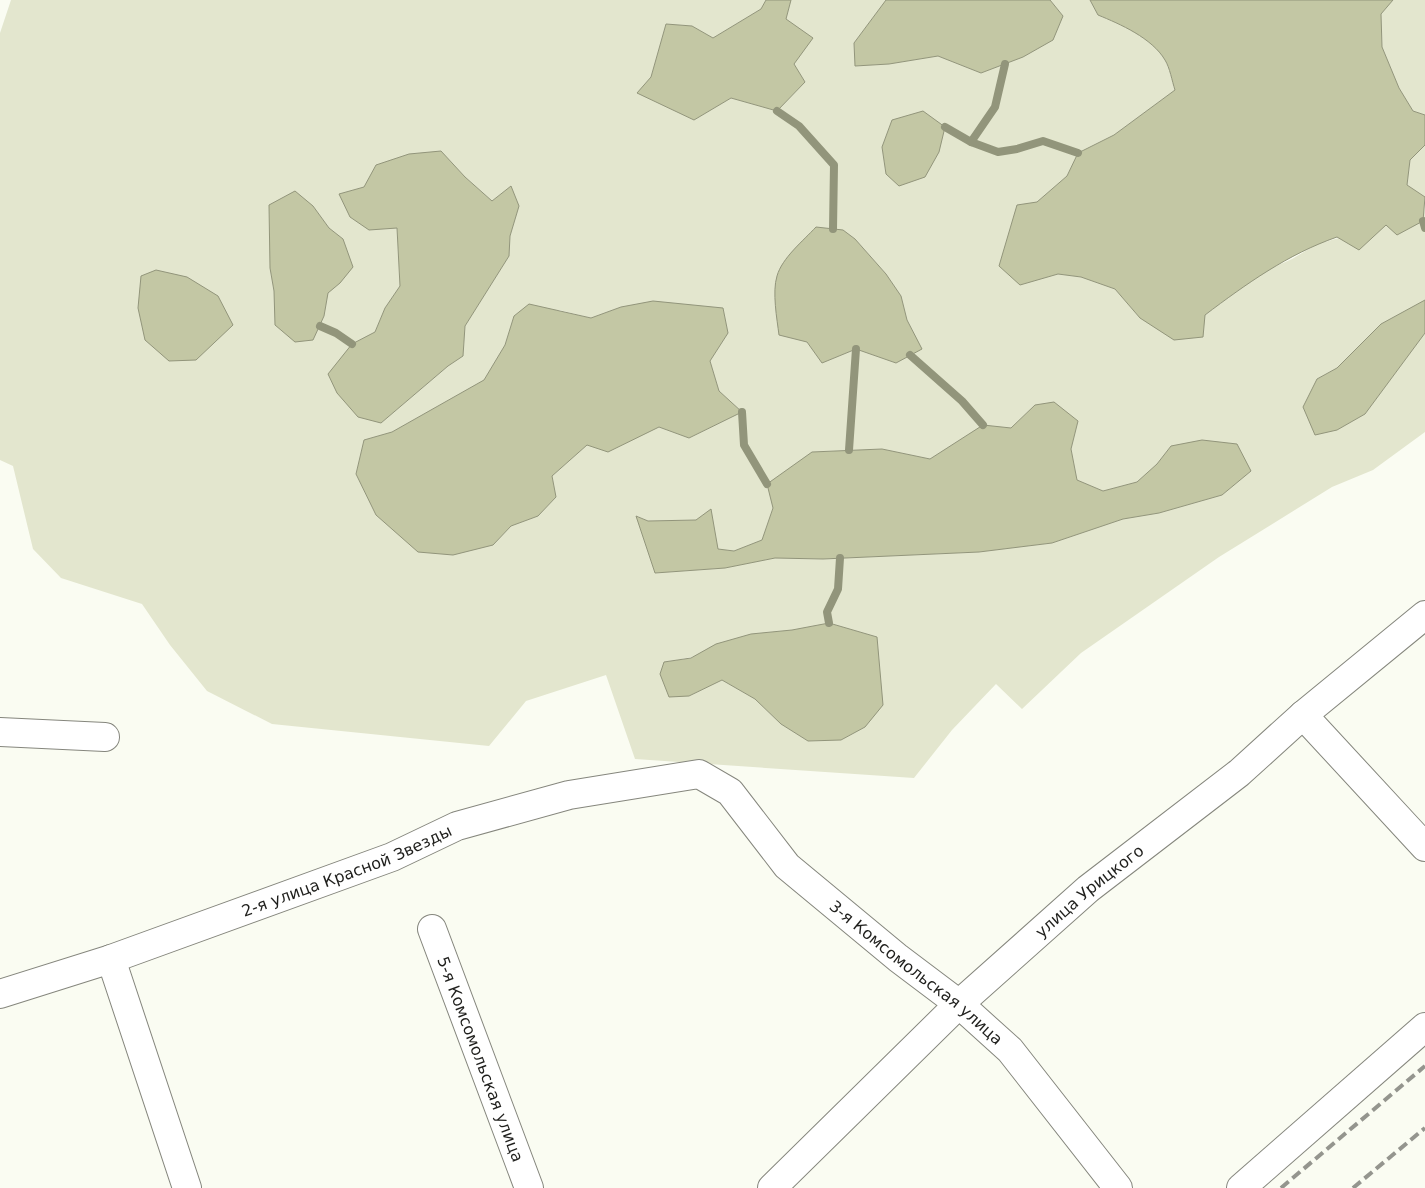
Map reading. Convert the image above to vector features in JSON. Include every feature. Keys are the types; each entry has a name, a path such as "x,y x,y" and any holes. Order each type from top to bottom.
{"street":[{"name":"улица Урицкого","path":"772,1188 959,1004 1088,889 1238,773 1304,715 1425,615"},
{"path":"1304,715 1425,847"},
{"path":"0,732 105,737"},
{"name":"3-я Комсомольская улица","path":"699,774 730,792 788,866 898,958 959,1004 1010,1050 1118,1188"},
{"name":"2-я улица Красной Звезды","path":"0,994 110,959 392,857 456,826 569,795 699,774"},
{"name":"5-я Комсомольская улица","path":"432,929 529,1188"},
{"path":"110,959 187,1188"},
{"path":"1241,1188 1425,1027"}],"shaded area":[{"path":"11,0 766,0 761,9 713,38 692,26 666,24 651,77 638,93 694,120 731,98 777,111 805,82 794,64 786,19 791,0 886,0 854,43 855,66 889,64 938,56 981,73 1023,57 1052,40 1063,16 1050,0 1090,0 1098,15 1144,38 1159,52 1168,67 1175,90 1114,135 1078,153 1067,176 1037,202 1009,238 999,266 1020,284 1058,274 1081,277 1115,289 1140,318 1205,315 1263,272 1292,259 1317,244 1386,225 1423,221 1425,204 1425,300 1359,347 1337,368 1317,379 1337,430 1365,414 1425,333 1425,432 1373,470 1332,487 1219,557 1081,653 1022,709 996,684 952,730 914,778 635,759 606,675 526,701 489,746 272,724 207,691 170,645 142,604 61,578 33,549 13,466 0,460 0,33","holes":["892,120 886,174 882,147","441,151 465,177 492,201 511,186 519,206 510,236 509,256 465,326 463,356 448,366 381,423 353,344 375,332 385,308 400,286 397,228 339,194 364,187","269,205 313,206 329,228 343,239 340,283 327,293 324,316 313,340 274,291 270,268","842,230 855,239 886,274 901,296 907,320 921,349 896,363 856,349 822,363 807,342 777,276 790,256 812,241","687,306 723,309 728,333 710,361 719,391 742,412 689,438 659,427 640,435 587,445 552,476 556,497 538,516 511,526 493,545 376,515 356,474 364,440 392,432 485,380 505,345 514,316 559,310 591,318 621,307","1035,405 1078,421 1071,449 1077,480 1103,491 1137,482 1157,464 1171,446 1251,471 1222,495 1159,513 1123,519 1052,543 979,552 823,559 775,558 725,568 655,573 637,516 648,521 697,520 718,549 734,551 762,540 773,508 812,452 882,449 930,459 983,426 1011,428","829,623 877,637 865,727 841,740 808,741 781,724 755,699 722,680 689,696 664,662 706,654"]},
{"path":"766,0 791,0 786,19 813,38 794,64 805,82 777,111 731,98 694,120 637,93 651,77 666,24 692,26 713,38 761,9"},
{"path":"886,0 1050,0 1063,16 1053,40 1023,57 981,73 938,56 889,64 855,66 854,43"},
{"path":"1090,0 1393,0 1381,14 1382,47 1399,88 1413,111 1425,115 1425,145 1410,160 1407,185 1425,197 1423,221 1397,235 1386,225 1359,250 1337,237 1301,252 1252,281 1205,315 1203,337 1174,340 1140,318 1115,289 1081,277 1058,274 1020,285 999,266 1017,205 1037,202 1067,176 1078,153 1114,135 1175,90 1168,67 1159,52 1144,38 1098,15"},
{"path":"1393,0 1425,0 1425,115 1413,111 1399,88 1382,47 1381,14"},
{"path":"923,111 945,127 939,152 925,177 899,186 886,174 882,147 892,120"},
{"path":"1425,145 1425,197 1407,185 1410,160"},
{"path":"441,151 465,177 492,201 511,186 519,206 510,236 509,256 465,326 463,356 448,366 381,423 358,417 337,393 328,374 352,344 375,332 385,308 400,286 397,228 369,230 350,217 339,194 364,187 376,165 409,154"},
{"path":"295,191 313,206 329,228 343,239 353,267 340,283 328,293 324,316 313,340 295,342 275,325 274,291 270,268 269,205"},
{"path":"816,227 843,230 855,239 886,274 901,296 907,320 922,349 896,363 856,349 822,363 807,342 779,335 775,297 777,276 788,256"},
{"path":"156,270 187,277 218,296 233,325 196,360 169,361 145,340 138,308 141,276"},
{"path":"1425,300 1425,333 1365,414 1337,430 1315,435 1303,407 1317,379 1337,368 1381,324"},
{"path":"653,301 723,308 728,333 710,361 719,391 742,412 689,438 659,427 608,452 587,445 552,476 556,497 538,516 511,526 493,545 453,555 418,552 376,515 356,474 364,440 392,432 484,380 505,345 514,316 529,304 591,318 621,307"},
{"path":"1054,402 1078,421 1071,449 1077,480 1103,491 1137,482 1157,464 1171,446 1202,440 1237,444 1251,471 1222,495 1159,513 1123,519 1052,543 979,552 823,559 775,558 725,568 655,573 636,516 648,521 696,520 711,509 718,549 734,551 762,540 773,508 767,484 812,452 882,449 930,459 983,425 1011,428 1035,405"},
{"path":"829,623 877,637 883,705 865,727 841,740 808,741 781,724 755,699 722,680 689,696 669,697 660,674 664,662 691,658 716,644 751,634 792,630"}],"waterway":[{"path":"971,142 995,107 1005,64"},
{"path":"777,111 799,126 834,165 833,229"},
{"path":"945,127 971,142 998,152 1017,149 1043,141 1078,153"},
{"path":"1423,221 1425,228"},
{"path":"320,326 336,333 352,344"},
{"path":"849,450 856,349"},
{"path":"910,355 962,401 983,425"},
{"path":"742,412 744,445 767,484"},
{"path":"829,623 827,612 838,589 840,558"}],"railway":[{"path":"1281,1188 1425,1066"},
{"path":"1353,1188 1425,1128"}]}
